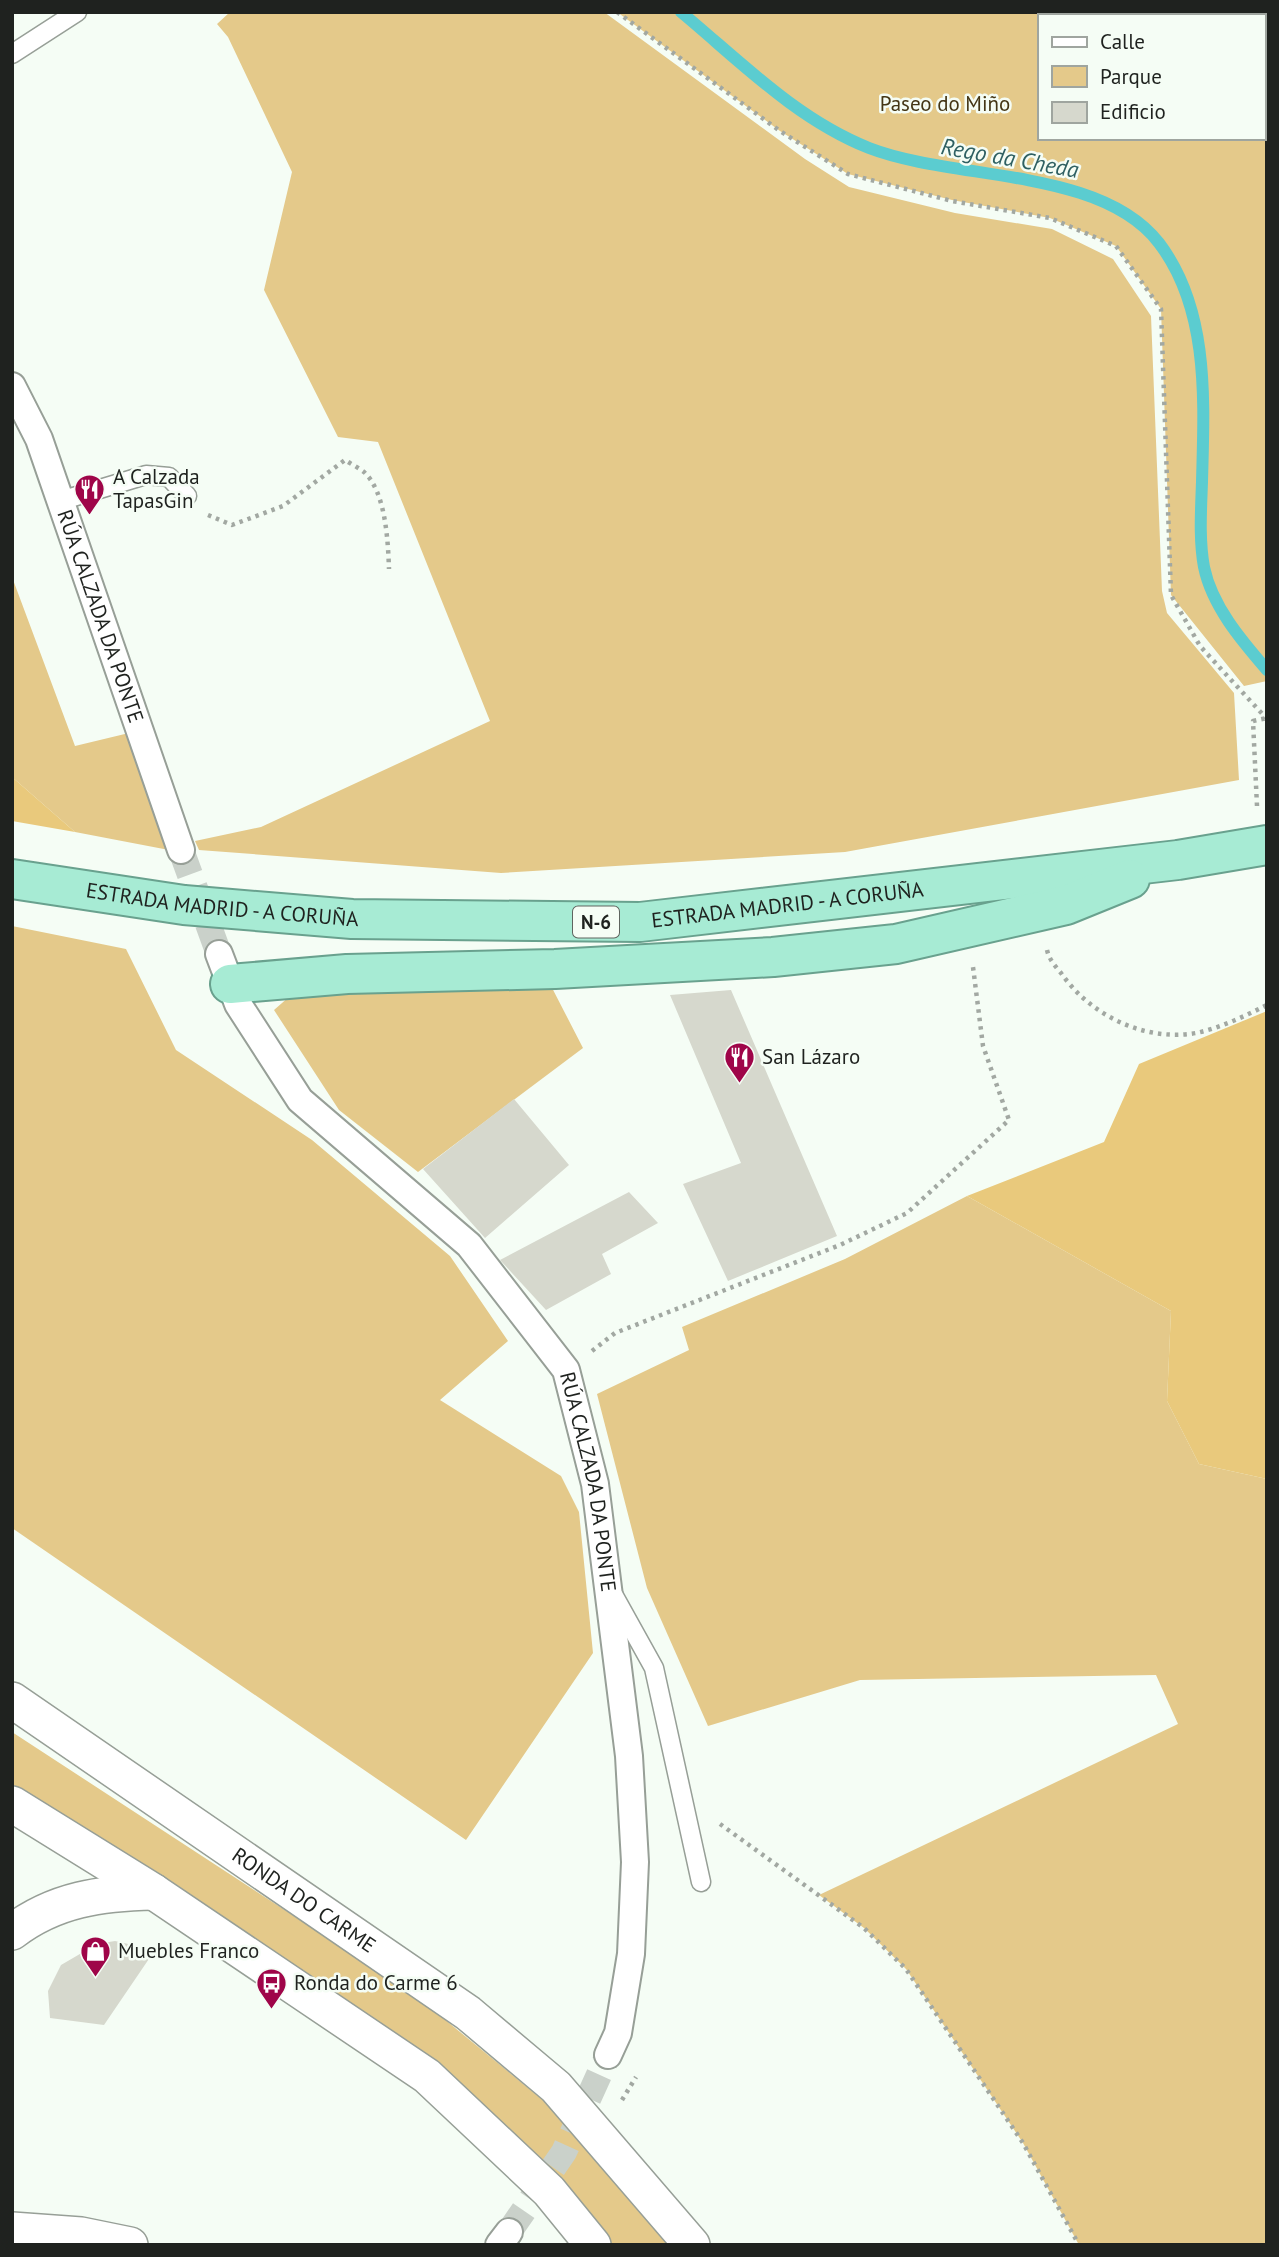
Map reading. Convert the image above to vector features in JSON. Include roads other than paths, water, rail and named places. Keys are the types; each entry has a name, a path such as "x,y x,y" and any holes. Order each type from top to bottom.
{"highway":[{"name":"ESTRADA MADRID - A CORUÑA","path":"12,879 184,905 352,919 640,922 1178,860 1267,845"},
{"path":"225,969 346,974 555,969 780,956 895,944 1066,905 1178,860"}],"street":[{"name":"RÚA CALZADA DA PONTE","path":"12,386 38,439 181,850"},
{"name":"RÚA CALZADA DA PONTE","path":"225,969 239,1004 300,1100 469,1245 566,1370 595,1484 611,1590 629,1756 635,1862 631,1954 618,2033 608,2055"},
{"name":"RONDA DO CARME","path":"12,1700 468,2013 556,2087 692,2245"},
{"path":"12,1804 154,1892 427,2076 548,2191 593,2245"},
{"path":"12,1932 32,1917 69,1901 99,1894 154,1892"},
{"path":"12,2230 81,2235 130,2245"}],"lane":[{"path":"12,54 77,12"},
{"path":"60,502 146,475 169,477 187,496"},
{"path":"611,1590 654,1668 685,1799 701,1882"}],"waterway":[{"name":"Rego da Cheda","path":"681,12 770,88 842,136 869,148 903,158 1064,188 1101,201 1133,218 1159,243 1176,269 1188,297 1196,327 1203,389 1201,536 1204,567 1221,609 1267,670"}],"tunnel":[{"path":"181,850 219,954"},
{"path":"509,2232 564,2152 608,2055"}],"place":[{"name":"A Calzada TapasGin","path":"90,516"},
{"name":"San Lázaro","path":"739,1084"},
{"name":"Muebles Franco","path":"95,1978"},
{"name":"Ronda do Carme 6","path":"271,2010"}],"park label":[{"name":"Paseo do Miño","path":"945,104"}]}
